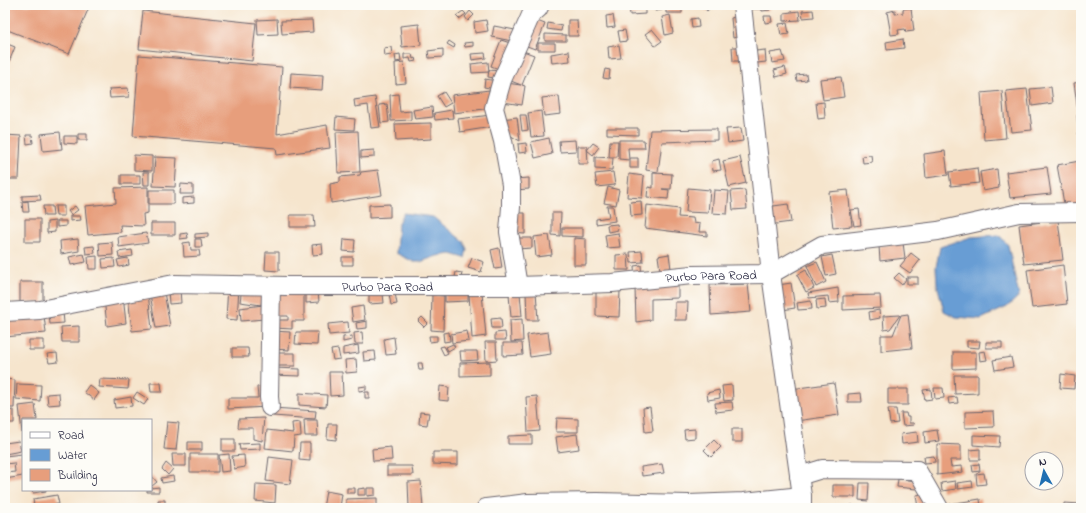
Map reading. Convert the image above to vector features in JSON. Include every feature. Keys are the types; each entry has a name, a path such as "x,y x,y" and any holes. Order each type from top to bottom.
{"street":[{"path":"518,286 509,232 511,208 510,185 503,141 494,108 502,80 531,15 538,10 540,5"},
{"path":"486,508 528,503 609,505 802,502 771,274 742,5"},
{"path":"771,274 822,245 938,230 1019,213 1081,212"},
{"name":"Purbo Para Road","path":"5,312 40,310 174,284 271,286 518,286 612,283 692,275 771,274"},
{"path":"270,407 271,286"},
{"path":"799,476 822,469 917,470 939,508"}],"water":[{"path":"403,213 433,217 463,241 467,249 465,258 451,254 437,256 420,262 414,262 396,253 398,223"},
{"path":"999,235 1008,245 1019,296 1007,307 981,319 956,317 944,311 937,284 936,267 940,247 971,237"}],"building":[{"path":"5,5 90,5 69,54 5,29"},
{"path":"629,5 645,5 645,14 630,15"},
{"path":"654,5 661,5 662,10 655,11"},
{"path":"701,5 708,5 710,8 707,11"},
{"path":"752,5 759,5 760,9 753,9"},
{"path":"761,5 769,5 770,10 762,11"},
{"path":"682,6 682,13 666,13 666,7"},
{"path":"911,8 914,31 906,32 905,29 898,30 899,34 891,35 887,12 895,10 895,14 903,13 903,9"},
{"path":"813,10 814,17 803,18 802,11"},
{"path":"143,11 256,23 252,61 139,49"},
{"path":"463,11 466,14 459,19 456,16"},
{"path":"470,11 474,15 468,21 465,17"},
{"path":"799,11 800,20 784,21 784,13"},
{"path":"613,15 615,27 607,28 606,16"},
{"path":"670,15 673,33 665,35 662,17"},
{"path":"764,16 771,16 772,22 765,23"},
{"path":"735,17 737,37 733,38 731,18"},
{"path":"698,18 699,27 692,28 691,19"},
{"path":"277,19 278,34 258,35 257,20"},
{"path":"312,20 313,32 282,34 281,21"},
{"path":"486,20 488,31 475,33 474,22"},
{"path":"568,20 577,20 578,36 568,36"},
{"path":"537,21 545,24 535,49 527,46"},
{"path":"548,23 562,26 561,31 547,29"},
{"path":"787,23 789,34 781,35 779,24"},
{"path":"419,24 421,45 402,47 400,26"},
{"path":"494,26 515,30 512,41 492,37"},
{"path":"652,29 662,41 655,46 645,34"},
{"path":"625,30 627,41 620,42 618,31"},
{"path":"545,34 566,35 566,41 545,41"},
{"path":"903,39 904,48 887,50 886,42"},
{"path":"501,40 513,44 504,71 491,66"},
{"path":"449,41 455,45 454,48 447,44"},
{"path":"473,42 473,46 465,47 464,43"},
{"path":"5,43 15,47 5,72"},
{"path":"538,43 555,43 555,50 538,50"},
{"path":"619,45 621,58 609,59 608,47"},
{"path":"391,47 392,55 385,56 384,48"},
{"path":"732,47 741,47 741,61 733,61"},
{"path":"443,49 443,57 429,58 428,51"},
{"path":"518,49 534,55 522,85 525,86 522,105 503,102 506,83 521,85 506,79"},
{"path":"765,50 766,62 748,64 747,52"},
{"path":"569,51 570,61 552,63 551,54"},
{"path":"782,51 785,61 772,63 770,53"},
{"path":"485,53 486,58 472,60 471,54"},
{"path":"400,54 401,61 396,62 395,55"},
{"path":"404,54 412,54 413,59 415,58 416,61 411,62 410,58 404,59"},
{"path":"139,55 282,67 277,134 327,125 330,148 277,155 276,148 133,136"},
{"path":"404,62 406,83 396,84 395,63"},
{"path":"488,62 489,72 472,73 471,64"},
{"path":"785,67 787,74 776,77 774,70"},
{"path":"605,69 610,70 609,79 603,78"},
{"path":"489,70 500,71 499,79 488,77"},
{"path":"291,73 323,75 322,90 290,88"},
{"path":"806,74 807,80 797,81 796,75"},
{"path":"841,77 844,97 823,100 820,79"},
{"path":"485,79 497,81 495,89 484,87"},
{"path":"1081,82 1081,112 1078,112 1074,83"},
{"path":"1051,87 1053,103 1032,106 1030,89"},
{"path":"128,88 129,97 110,98 109,89"},
{"path":"1027,89 1032,130 1011,132 1006,91"},
{"path":"489,90 491,108 454,113 452,95"},
{"path":"1002,91 1006,138 984,140 981,93"},
{"path":"444,92 451,103 444,107 437,96"},
{"path":"398,94 400,112 411,111 411,120 391,121 390,95"},
{"path":"559,96 561,114 544,116 542,98"},
{"path":"375,97 380,127 371,128 368,105 355,107 354,100"},
{"path":"824,102 825,118 818,119 816,103"},
{"path":"387,104 389,122 381,123 379,105"},
{"path":"432,107 433,117 415,119 413,110"},
{"path":"452,110 453,118 435,120 434,113"},
{"path":"541,111 544,136 531,137 528,113"},
{"path":"491,115 492,127 460,132 458,119"},
{"path":"520,115 526,115 528,130 522,131"},
{"path":"1077,115 1081,115 1081,134 1078,134"},
{"path":"336,117 355,119 354,130 335,129"},
{"path":"517,117 520,141 504,132 502,119"},
{"path":"431,123 431,139 396,141 395,124"},
{"path":"607,128 638,128 638,135 607,134"},
{"path":"741,128 743,141 728,143 726,129"},
{"path":"717,129 717,140 662,142 658,172 646,170 650,130"},
{"path":"358,131 360,172 338,173 336,132"},
{"path":"60,132 62,149 43,151 41,134"},
{"path":"78,134 87,134 87,140 78,140"},
{"path":"5,135 21,136 19,179 5,179"},
{"path":"26,135 32,135 33,143 27,144"},
{"path":"64,136 77,136 77,144 64,143"},
{"path":"549,138 552,154 535,158 531,142"},
{"path":"575,140 576,151 560,152 559,141"},
{"path":"619,140 644,140 645,148 628,148 629,160 619,159"},
{"path":"610,141 618,141 617,157 609,157"},
{"path":"526,143 527,152 519,153 518,144"},
{"path":"593,143 599,147 593,155 587,150"},
{"path":"578,146 587,146 588,164 578,164"},
{"path":"374,150 374,157 361,158 361,151"},
{"path":"945,151 948,175 926,178 924,154"},
{"path":"134,155 152,156 152,171 134,170"},
{"path":"871,155 872,162 863,163 862,156"},
{"path":"155,157 177,158 175,187 153,186"},
{"path":"595,157 613,158 612,170 595,169"},
{"path":"740,157 746,183 729,187 723,161"},
{"path":"630,158 638,158 638,168 630,168"},
{"path":"719,159 721,170 713,171 712,161"},
{"path":"1080,161 1081,206 1065,209 1057,165"},
{"path":"1047,167 1051,194 1010,198 1006,172"},
{"path":"977,168 979,183 951,186 949,172"},
{"path":"997,169 999,188 983,191 980,172"},
{"path":"378,170 382,195 331,203 330,184 340,182 340,177 360,175 361,172"},
{"path":"143,172 149,172 149,185 144,185"},
{"path":"613,172 615,185 597,187 595,174"},
{"path":"653,173 672,174 671,189 662,189 669,190 668,199 647,197 648,187 653,188"},
{"path":"629,174 644,176 642,198 627,197"},
{"path":"121,175 140,175 140,184 121,184"},
{"path":"529,178 529,189 514,190 513,179"},
{"path":"181,184 193,185 193,194 180,194"},
{"path":"148,187 148,213 143,214 144,226 120,225 121,232 88,235 85,206 116,203 115,188"},
{"path":"608,187 619,190 616,205 604,203"},
{"path":"688,188 710,190 708,213 686,212"},
{"path":"149,190 174,190 174,204 149,204"},
{"path":"714,190 729,191 727,214 712,213"},
{"path":"745,190 747,209 733,210 731,191"},
{"path":"848,190 852,226 833,228 829,192"},
{"path":"40,195 41,200 22,201 22,196"},
{"path":"194,197 194,203 182,204 182,198"},
{"path":"28,201 29,212 23,212 22,202"},
{"path":"641,201 642,215 631,216 630,202"},
{"path":"390,204 390,217 369,218 369,205"},
{"path":"788,204 791,222 761,226 759,208"},
{"path":"647,205 679,209 678,217 693,218 694,223 700,224 699,232 707,232 707,236 645,228"},
{"path":"43,206 52,206 53,216 44,216"},
{"path":"55,206 64,206 64,216 56,216"},
{"path":"75,206 78,210 71,215 68,211"},
{"path":"607,206 613,206 615,221 596,224 596,219 609,217"},
{"path":"859,209 861,225 854,226 851,210"},
{"path":"512,213 525,213 525,234 511,233"},
{"path":"552,213 561,213 560,236 552,235"},
{"path":"290,215 314,215 315,227 290,227"},
{"path":"70,216 80,216 81,220 70,221"},
{"path":"25,219 40,219 40,242 25,242"},
{"path":"1058,220 1063,260 1024,264 1019,225"},
{"path":"55,221 55,232 47,233 47,222"},
{"path":"57,221 66,221 66,226 57,227"},
{"path":"151,223 175,223 175,235 151,235"},
{"path":"617,224 618,230 608,232 607,225"},
{"path":"562,228 583,228 583,237 562,236"},
{"path":"146,233 148,243 119,247 118,237"},
{"path":"187,233 188,238 180,239 180,234"},
{"path":"208,233 208,237 195,238 195,234"},
{"path":"618,233 620,247 607,248 605,235"},
{"path":"549,235 552,255 536,257 534,237"},
{"path":"516,238 532,238 532,248 517,249"},
{"path":"574,238 586,239 586,265 574,265"},
{"path":"78,239 79,251 61,254 60,241"},
{"path":"195,239 201,239 202,247 195,247"},
{"path":"344,239 355,240 354,252 343,251"},
{"path":"112,242 113,255 100,256 99,243"},
{"path":"190,242 191,250 199,250 200,256 184,257 183,243"},
{"path":"903,243 905,258 880,261 879,246"},
{"path":"322,244 323,254 313,255 312,245"},
{"path":"94,246 95,253 86,254 85,247"},
{"path":"499,248 502,268 495,269 491,250"},
{"path":"132,250 133,256 119,258 118,252"},
{"path":"642,251 643,262 631,263 630,252"},
{"path":"266,252 279,252 279,271 265,270"},
{"path":"911,253 920,260 910,273 900,266"},
{"path":"84,254 86,262 71,265 69,257"},
{"path":"628,254 629,270 616,270 616,255"},
{"path":"669,254 672,276 661,277 658,256"},
{"path":"832,255 836,274 826,276 822,257"},
{"path":"97,256 97,269 89,269 88,257"},
{"path":"342,257 353,257 353,265 342,265"},
{"path":"114,258 115,267 103,268 102,259"},
{"path":"128,258 129,265 119,267 117,260"},
{"path":"472,258 484,262 481,272 468,268"},
{"path":"817,262 826,282 816,287 807,266"},
{"path":"641,265 642,278 635,279 634,266"},
{"path":"1063,265 1067,304 1032,308 1027,270"},
{"path":"806,270 814,288 806,292 797,275"},
{"path":"456,272 462,273 460,284 454,282"},
{"path":"899,273 906,279 902,285 894,278"},
{"path":"907,277 918,277 918,284 907,284"},
{"path":"20,282 43,282 43,303 20,302"},
{"path":"791,283 795,308 782,310 778,285"},
{"path":"678,284 678,298 651,299 651,320 636,322 635,288"},
{"path":"748,284 751,312 711,315 710,285"},
{"path":"228,286 239,287 237,320 226,319"},
{"path":"242,287 263,290 261,305 240,302"},
{"path":"838,288 839,302 829,303 828,296 809,298 808,293"},
{"path":"180,289 181,303 169,304 168,290"},
{"path":"318,291 319,302 306,303 306,292"},
{"path":"536,291 538,320 527,320 526,292"},
{"path":"596,291 620,291 619,317 596,316"},
{"path":"164,292 170,326 156,328 150,294"},
{"path":"468,292 468,301 445,302 445,293"},
{"path":"148,293 152,329 132,331 128,296"},
{"path":"273,293 304,293 304,321 292,321 292,329 274,328 274,320 288,320 288,316 274,316"},
{"path":"395,293 397,304 391,305 389,294"},
{"path":"482,293 486,336 472,338 469,294"},
{"path":"520,293 522,316 511,317 509,295"},
{"path":"383,294 384,303 369,304 369,295"},
{"path":"432,295 444,296 443,331 431,330"},
{"path":"880,295 881,308 843,310 843,296"},
{"path":"123,296 126,323 107,326 104,298"},
{"path":"825,299 826,308 817,309 816,300"},
{"path":"811,301 812,309 798,310 797,303"},
{"path":"675,302 688,302 687,320 675,320"},
{"path":"263,305 264,319 241,321 240,308"},
{"path":"363,306 365,320 353,322 351,308"},
{"path":"879,310 880,318 870,320 869,312"},
{"path":"63,312 64,323 50,324 49,313"},
{"path":"908,314 912,348 881,351 881,335 893,335 901,315"},
{"path":"44,315 46,333 5,337 5,319"},
{"path":"900,315 890,329 884,330 883,316"},
{"path":"422,317 428,323 424,327 418,321"},
{"path":"501,318 502,328 492,328 491,319"},
{"path":"522,319 523,341 511,342 510,320"},
{"path":"367,321 367,328 357,329 356,323"},
{"path":"348,322 349,333 329,335 328,324"},
{"path":"79,326 79,342 62,342 61,327"},
{"path":"273,331 290,332 289,350 273,349"},
{"path":"467,331 469,341 452,343 451,334"},
{"path":"296,332 318,332 317,345 295,344"},
{"path":"362,332 363,344 355,344 354,333"},
{"path":"449,332 450,341 444,342 443,333"},
{"path":"505,332 506,340 495,340 495,333"},
{"path":"548,332 551,354 530,357 527,335"},
{"path":"352,336 352,340 343,342 343,337"},
{"path":"429,336 437,336 437,341 430,342"},
{"path":"394,337 396,354 386,355 384,339"},
{"path":"29,340 44,340 44,350 29,350"},
{"path":"967,341 980,341 979,348 967,347"},
{"path":"485,342 496,342 497,360 486,361"},
{"path":"986,342 1002,342 1002,348 986,348"},
{"path":"503,343 522,343 523,355 503,356"},
{"path":"453,344 455,347 448,351 446,347"},
{"path":"358,345 359,353 343,355 343,348"},
{"path":"444,346 448,353 444,355 440,347"},
{"path":"232,348 248,348 249,357 232,357"},
{"path":"338,349 340,359 333,360 331,350"},
{"path":"375,351 376,360 364,361 363,352"},
{"path":"460,351 477,351 478,360 461,361"},
{"path":"985,351 987,360 980,361 979,352"},
{"path":"953,352 976,352 976,368 953,369"},
{"path":"57,353 58,362 49,363 47,354"},
{"path":"274,353 295,353 295,366 274,366"},
{"path":"1011,357 1013,367 995,370 993,360"},
{"path":"356,359 357,372 346,373 345,360"},
{"path":"490,362 490,375 460,376 460,363"},
{"path":"418,363 422,363 423,370 419,370"},
{"path":"273,368 300,369 300,376 272,375"},
{"path":"329,372 342,372 343,395 330,396"},
{"path":"1061,374 1075,376 1074,389 1060,388"},
{"path":"954,375 978,375 978,393 955,394"},
{"path":"5,379 15,380 14,408 5,408"},
{"path":"100,379 129,380 128,389 99,387"},
{"path":"150,383 161,383 162,392 151,392"},
{"path":"834,383 839,415 796,421 791,389"},
{"path":"17,384 41,385 40,401 16,399"},
{"path":"89,385 99,393 94,400 84,392"},
{"path":"732,385 733,400 724,401 722,386"},
{"path":"266,386 268,407 228,409 228,398 258,398 257,387"},
{"path":"366,386 366,390 359,391 359,387"},
{"path":"440,386 449,387 448,401 439,400"},
{"path":"934,388 943,388 944,398 935,399"},
{"path":"888,389 908,389 908,405 888,405"},
{"path":"931,389 932,399 925,400 923,390"},
{"path":"719,390 720,398 708,400 707,393"},
{"path":"137,392 148,399 144,405 133,398"},
{"path":"365,392 369,392 369,398 365,398"},
{"path":"59,393 60,404 48,405 47,394"},
{"path":"299,393 327,395 326,407 299,405"},
{"path":"861,393 862,402 848,402 848,394"},
{"path":"537,396 540,431 528,432 526,397"},
{"path":"131,397 132,406 115,408 114,400"},
{"path":"957,397 958,403 949,404 948,398"},
{"path":"732,402 733,410 716,412 715,403"},
{"path":"35,404 37,419 22,419 22,433 19,406"},
{"path":"650,407 653,431 645,432 643,408"},
{"path":"273,408 316,411 315,419 273,416"},
{"path":"888,409 896,409 898,423 890,424"},
{"path":"14,410 14,423 5,423 5,411"},
{"path":"993,411 994,427 965,428 965,412"},
{"path":"420,412 429,413 427,425 419,424"},
{"path":"901,413 906,413 907,417 909,417 909,423 913,423 914,425 903,426"},
{"path":"264,418 262,441 253,439 253,428 238,428 239,419"},
{"path":"557,418 578,419 578,432 556,432"},
{"path":"304,420 317,420 318,436 305,436"},
{"path":"167,422 179,423 176,450 164,449"},
{"path":"300,422 301,436 294,437 293,451 265,448 267,430 293,433 292,423"},
{"path":"328,424 337,424 336,440 327,439"},
{"path":"695,429 695,438 685,439 684,430"},
{"path":"732,429 742,429 742,442 732,442"},
{"path":"937,430 939,441 925,443 924,432"},
{"path":"917,432 918,442 902,444 901,434"},
{"path":"577,434 579,449 558,452 556,437"},
{"path":"532,435 532,444 508,444 508,436"},
{"path":"973,435 1000,436 999,447 973,445"},
{"path":"222,439 235,439 235,451 222,451"},
{"path":"714,440 721,447 711,457 704,450"},
{"path":"19,441 21,451 5,454 5,443"},
{"path":"188,442 202,442 202,450 188,450"},
{"path":"260,443 260,449 240,450 239,444"},
{"path":"300,443 310,443 310,461 299,460"},
{"path":"937,444 961,445 961,460 950,460 951,467 962,466 963,472 937,475"},
{"path":"391,447 392,460 373,461 372,449"},
{"path":"980,449 980,460 970,460 970,450"},
{"path":"433,452 458,452 458,465 433,464"},
{"path":"22,454 22,476 5,479 5,473 15,472 14,463 5,464 5,456"},
{"path":"172,454 186,454 186,466 173,466"},
{"path":"190,454 218,454 218,472 190,472"},
{"path":"229,454 230,471 221,472 219,455"},
{"path":"244,455 245,467 234,469 232,456"},
{"path":"934,456 935,462 925,463 924,457"},
{"path":"269,457 293,460 290,484 266,481"},
{"path":"166,463 173,469 168,475 162,469"},
{"path":"662,464 664,473 642,476 641,467"},
{"path":"979,464 980,471 973,472 972,465"},
{"path":"387,466 412,466 413,475 387,475"},
{"path":"984,473 986,484 977,485 976,474"},
{"path":"152,476 157,482 152,486"},
{"path":"173,476 174,481 162,483 161,478"},
{"path":"898,479 917,481 916,489 897,487"},
{"path":"421,481 423,508 409,508 408,482"},
{"path":"955,481 956,489 942,491 941,483"},
{"path":"972,481 973,487 958,489 957,483"},
{"path":"860,483 869,483 868,501 859,500"},
{"path":"256,484 276,485 275,503 255,501"},
{"path":"833,485 855,485 855,497 833,497"},
{"path":"159,487 159,492 147,492 152,491 152,488"},
{"path":"347,488 355,488 355,493 347,493"},
{"path":"365,488 365,495 358,495 358,489"},
{"path":"367,488 375,488 375,495 367,496"},
{"path":"32,491 46,491 33,493"},
{"path":"326,491 342,494 340,508 323,508"},
{"path":"925,494 927,506 918,508 916,495"},
{"path":"57,495 59,504 34,507 33,499"},
{"path":"377,498 377,508 346,508 346,499"},
{"path":"980,499 981,507 950,508 950,504"},
{"path":"158,500 165,500 165,508 159,508"},
{"path":"1064,503 1081,504 1081,508 1064,508"},
{"path":"853,505 853,508 840,508 840,507"}]}
